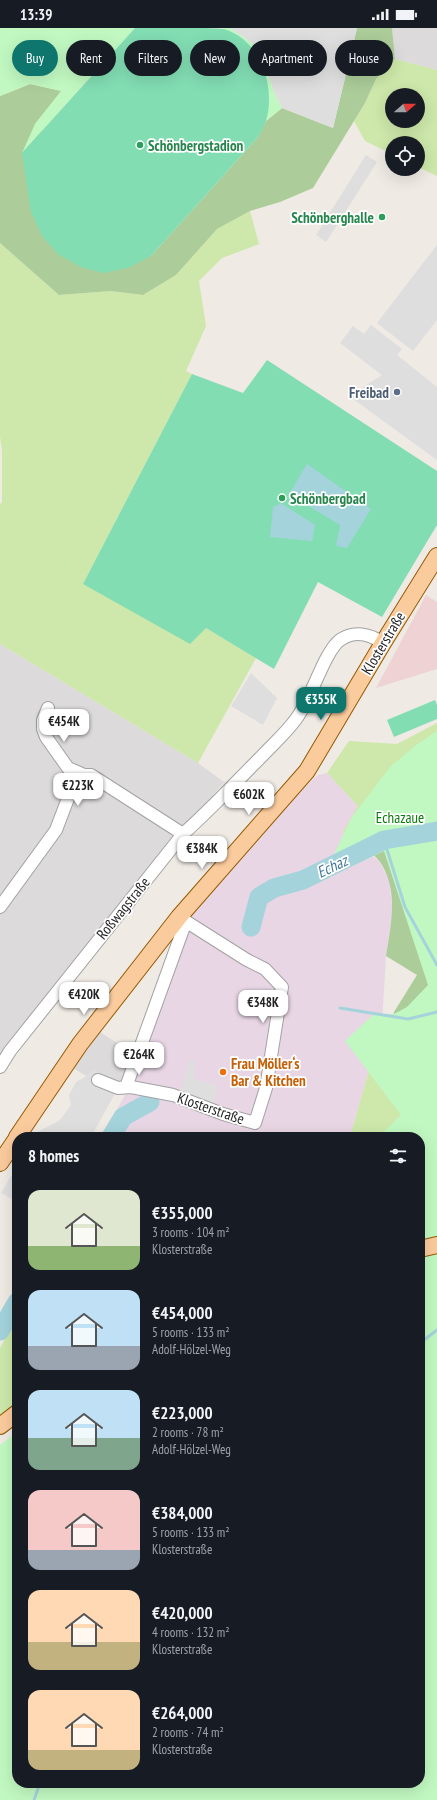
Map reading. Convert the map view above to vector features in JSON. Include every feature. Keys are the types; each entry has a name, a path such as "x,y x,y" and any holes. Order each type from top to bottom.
{"main road":[{"name":"Klosterstraße","path":"20,1132 80,1044 307,771 437,556"},
{"name":"Klosterstraße","path":"0,1163 12,1145"},
{"path":"425,1248 437,1245"},
{"path":"0,1426 12,1417"}],"street":[{"name":"Roßwagstraße","path":"0,1067 5,1048 183,834 208,812 296,720 308,700 332,649 339,641 356,634 367,634 383,643"},
{"path":"48,708 43,720 43,730 46,737 68,768 84,775 91,775 183,834"},
{"path":"0,907 56,830 75,780 84,775"},
{"path":"126,1088 183,919"},
{"name":"Klosterstraße","path":"98,1080 118,1088 178,1097 223,1114 255,1123 266,1088 282,987 265,969 247,960 183,919"}],"shaded area":[{"path":"230,28 357,28 354,40 335,40 335,76 345,76 333,128 282,108 274,92 269,76 327,76 327,40 248,40"},
{"path":"392,28 437,28 437,70 395,59"},
{"path":"366,155 377,162 326,242 316,235"},
{"name":"Freibad","path":"437,245 437,320 413,351 377,323"},
{"name":"Freibad","path":"371,325 402,349 397,355 437,387 437,460 349,396 382,375 340,343 353,326 364,334"},
{"path":"426,595 437,602 437,669 376,688"},
{"path":"0,644 198,763 224,782 134,889 0,1055"},
{"path":"251,673 277,698 263,725 231,706"},
{"path":"327,773 358,806 343,832 379,861 389,879 393,915 386,956 382,1024 351,1132 105,1132 126,1093 188,916 293,798 318,775"},
{"path":"100,1032 134,1054 121,1089 102,1085 71,1067"},
{"path":"190,1059 195,1061 193,1078 218,1087 212,1108 180,1095"},
{"path":"93,1069 117,1083 126,1080 118,1088 94,1132 38,1132 60,1120 71,1105 69,1095 76,1082 85,1077"},
{"path":"12,1174 12,1199 1,1193"}],"green space":[{"path":"0,28 135,28 116,49 116,40 66,40 66,76 92,76 22,153 35,124 61,91 30,84 0,96"},
{"name":"Schönbergstadion","path":"135,28 218,28 237,35 248,43 248,76 266,76 269,94 269,108 266,121 258,137 151,256 128,268 103,273 81,267 58,254 42,236 31,212 22,153 92,76 116,76 116,49 124,40 124,76 182,76 182,40 124,40"},
{"path":"223,28 230,28 248,40 248,46"},
{"path":"357,28 392,28 395,59 393,61 393,40 354,40"},
{"path":"395,59 437,70 437,176 425,170 425,136 385,136 385,151 365,141 354,121 379,76 393,76 393,61"},
{"path":"267,76 269,76 274,92 282,108 266,121 268,104"},
{"path":"345,76 379,76 365,103 313,188 280,202 250,211 217,229 176,275 143,295 111,291 59,295 0,243 0,96 30,84 62,91 35,124 151,256 258,137 266,121 282,108 333,128"},
{"path":"250,211 259,244 222,258 199,281 206,326 186,371 192,374 83,584 206,628 256,658 198,763 0,644 0,504 2,502 2,450 0,437 0,243 59,295 111,291 143,295 176,275 217,229"},
{"name":"Schönbergbad","path":"267,360 437,471 437,525 382,617 318,582 274,669 206,628 190,644 83,584 192,374 243,393"},
{"path":"435,700 437,705 437,719 394,737 387,720"},
{"path":"437,723 437,818 353,840 343,832 358,806 327,773 349,741 397,744"},
{"name":"Echazaue","path":"437,731 437,1800 0,1800 0,1445 12,1436 12,1788 425,1788 425,1132 381,1132 385,1131 401,1115 345,1041 374,1014 394,1014 407,1007 428,985 384,851 329,877 326,871 352,817 390,767 415,746"},
{"path":"437,818 437,1022 393,1024 394,1012 417,975 386,956 392,908 390,884 380,862 371,853 353,840"},
{"path":"382,1024 418,1132 351,1132"},
{"path":"12,1325 12,1406 0,1415 0,1348"}],"water":[{"path":"307,464 371,509 347,548 336,546 340,525 289,494"},
{"path":"281,503 315,525 312,541 270,537 273,507"}],"waterway":[{"name":"Echaz","path":"251,927 259,897 274,888 303,880 384,840 437,831"},
{"path":"384,840 405,907 437,965"},
{"path":"340,1008 408,1019 437,1012"},
{"name":"Echaz","path":"114,1132 123,1117 150,1102"},
{"name":"Echaz","path":"0,1331 12,1311"},
{"path":"425,1339 437,1330"},
{"path":"34,1800 38,1788"}],"place":[{"name":"Schönbergstadion","path":"140,145"},
{"name":"Schönberghalle","path":"382,217"},
{"name":"Freibad","path":"397,392"},
{"name":"Schönbergbad","path":"282,498"},
{"name":"Frau Möller‘s Bar & Kitchen","path":"223,1072"}]}
